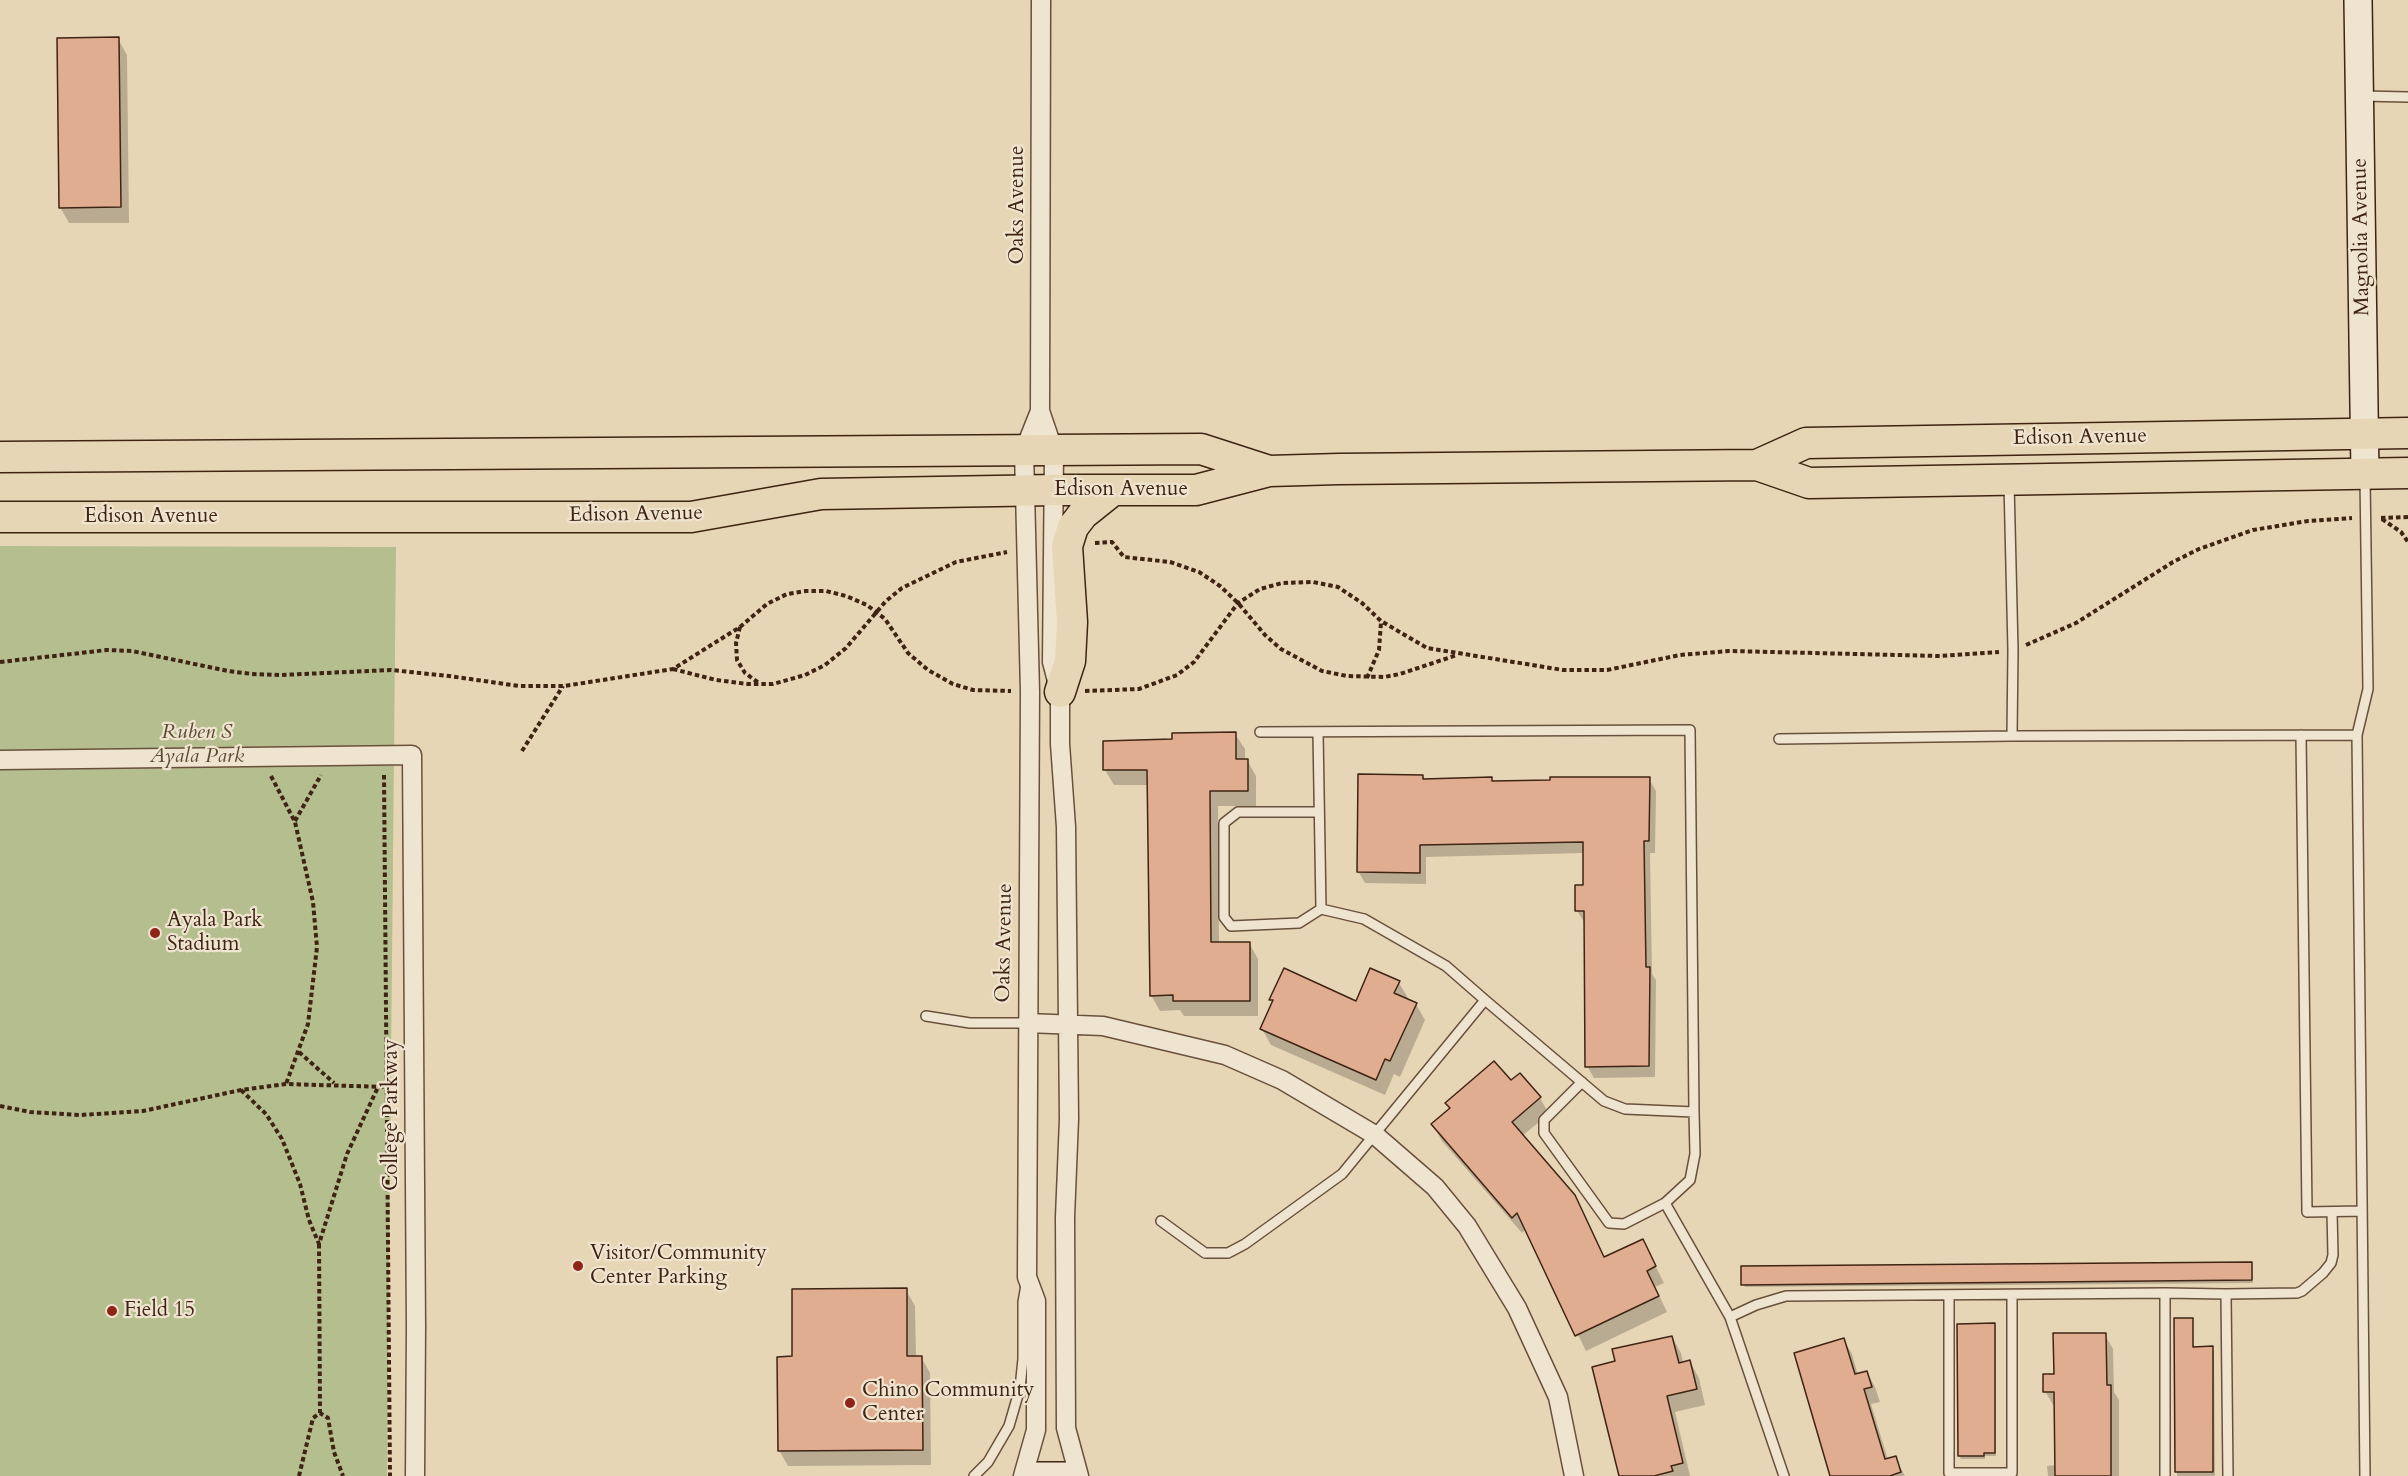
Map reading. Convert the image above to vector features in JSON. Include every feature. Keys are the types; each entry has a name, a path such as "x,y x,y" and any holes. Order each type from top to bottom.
{"main road":[{"name":"Edison Avenue","path":"1757,465 1806,443 2408,433"},
{"name":"Edison Avenue","path":"0,457 1201,450 1269,471"},
{"name":"Edison Avenue","path":"0,517 692,517 821,494 1024,490 1196,490 1269,471 1339,469 1757,465 1809,483 2408,473"},
{"path":"1060,692 1070,661 1072,622 1067,546 1073,527 1083,514 1113,490"}],"street":[{"name":"Oaks Avenue","path":"1041,0 1041,411 1054,452 1052,662 1060,692 1060,744 1066,827 1069,1119 1065,1216 1066,1428 1079,1476"},
{"name":"Magnolia Avenue","path":"2358,0 2365,473"},
{"name":"Oaks Avenue","path":"1023,1476 1036,1430 1036,1301 1027,1277 1030,692 1024,451 1041,411"},
{"name":"College Parkway","path":"0,760 412,754 415,1476"},
{"path":"1027,1023 1103,1026 1225,1055 1282,1080 1375,1135 1435,1187 1467,1226 1517,1308 1558,1397 1574,1476"},
{"path":"1037,1476 1066,1476"}],"lane":[{"path":"2360,96 2408,97"},
{"path":"2365,473 2368,689 2357,735 2365,1476"},
{"path":"2009,481 2013,650 2012,736"},
{"path":"1260,732 1690,730 1695,1154 1690,1180 1665,1203 1624,1224 1609,1223 1544,1133 1544,1120 1582,1082"},
{"path":"1318,732 1321,909"},
{"path":"2301,735 2307,1212 2362,1211"},
{"path":"1779,739 2357,735"},
{"path":"1319,812 1238,812 1224,823 1224,917 1231,926 1299,923 1321,909 1364,920 1446,966 1604,1101 1625,1109 1694,1112"},
{"path":"1161,1221 1205,1252 1228,1253 1245,1244 1342,1174 1485,1000"},
{"path":"926,1016 970,1023 1027,1023"},
{"path":"1665,1203 1730,1317 1784,1476"},
{"path":"1730,1317 1756,1305 1786,1296 2297,1293 2323,1273 2331,1263 2333,1255 2332,1212"},
{"path":"974,1476 988,1462 1009,1426 1020,1388 1023,1359 1023,1302 1027,1277"},
{"path":"2164,1293 2165,1476"},
{"path":"2226,1294 2228,1476"},
{"path":"1949,1295 1949,1473 2012,1473 2012,1295"}],"path":[{"path":"1060,692 1139,689 1177,675 1200,655 1238,603 1260,589 1282,583 1313,582 1338,587 1362,603 1381,621 1427,648 1486,656 1542,668 1607,670 1680,655 1717,651 1982,655 2013,650 2076,624 2173,562 2199,549 2253,530 2308,521 2408,517"},
{"path":"2381,518 2401,532 2408,542"},
{"path":"673,669 740,627 767,604 787,594 825,591 846,596 877,613 885,619 908,653 928,670 952,684 973,690 1030,692"},
{"path":"1367,678 1380,650 1381,621"},
{"path":"0,662 107,650 132,651 252,674 281,675 391,670 512,686 564,686 673,669 716,680 759,684 745,673 737,660 736,643 740,627"},
{"path":"1347,676 1367,678 1400,674 1460,653"},
{"path":"522,751 564,686"},
{"path":"385,767 390,1476"},
{"path":"270,774 295,822 313,902 317,948 308,1024 286,1084"},
{"path":"295,822 309,792 322,774"},
{"path":"299,1052 335,1084"},
{"path":"0,1106 30,1112 80,1115 143,1111 241,1090 286,1084 386,1087"},
{"path":"320,1413 319,1244 347,1154 378,1087"},
{"path":"241,1090 266,1114 282,1139 319,1244"},
{"path":"299,1476 313,1418 320,1413"},
{"path":"320,1413 328,1418 334,1452 343,1476"}],"green space":[{"name":"Ruben S Ayala Park","path":"0,546 396,547 387,1476 0,1476"}],"building":[{"path":"119,37 121,207 59,208 57,38"},
{"path":"1236,732 1236,759 1248,759 1248,791 1210,791 1211,942 1250,942 1250,1001 1173,1001 1173,995 1150,996 1147,770 1103,770 1103,741 1172,739 1172,733"},
{"path":"1358,774 1423,775 1423,779 1492,777 1492,781 1550,780 1550,777 1650,777 1649,841 1644,841 1646,967 1650,967 1649,1066 1585,1067 1584,911 1575,911 1575,885 1583,885 1583,842 1420,845 1420,873 1357,872"},
{"path":"1284,968 1356,1001 1370,968 1400,981 1394,993 1417,1003 1390,1061 1385,1059 1376,1080 1260,1029 1273,1000 1269,1000"},
{"path":"1494,1061 1511,1080 1520,1073 1541,1097 1512,1122 1575,1195 1604,1257 1643,1239 1656,1266 1647,1271 1659,1296 1575,1336 1517,1213 1512,1218 1431,1124 1450,1108 1445,1103"},
{"path":"2252,1262 2252,1280 1741,1285 1741,1266"},
{"name":"Chino Community Center","path":"907,1288 907,1356 922,1356 923,1450 778,1451 777,1357 792,1356 792,1289"},
{"path":"2174,1318 2193,1318 2193,1347 2213,1346 2213,1472 2175,1472"},
{"path":"1995,1323 1995,1453 1984,1453 1984,1456 1958,1456 1957,1324"},
{"path":"2053,1333 2106,1333 2107,1385 2111,1385 2111,1476 2055,1476 2054,1392 2043,1392 2043,1374 2054,1374"},
{"path":"1672,1336 1679,1363 1690,1360 1697,1389 1667,1396 1683,1463 1671,1466 1673,1471 1654,1476 1619,1476 1592,1367 1615,1361 1612,1349"},
{"path":"1844,1338 1855,1374 1867,1371 1872,1387 1864,1389 1885,1459 1896,1456 1901,1472 1890,1476 1830,1476 1794,1353"}],"place":[{"name":"Ayala Park Stadium","path":"155,933"},
{"name":"Visitor/Community Center Parking","path":"578,1266"},
{"name":"Field 15","path":"112,1311"},
{"name":"Chino Community Center","path":"850,1403"}]}
